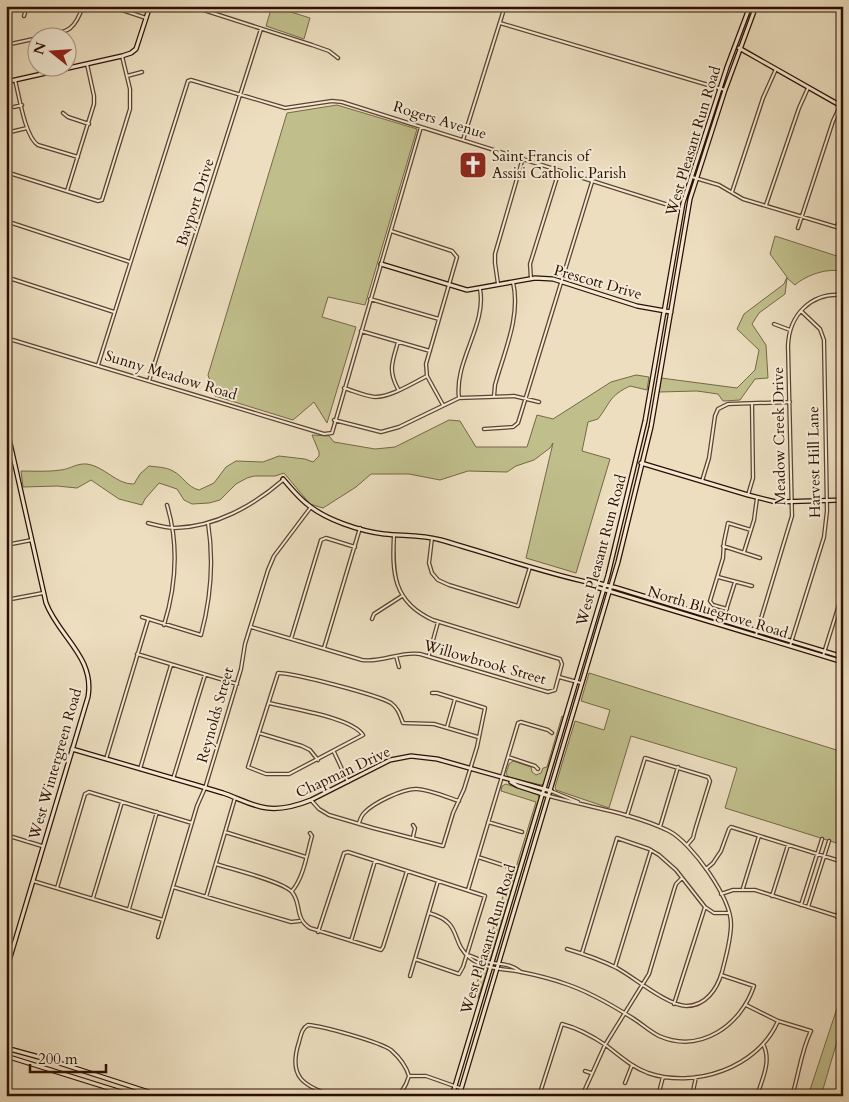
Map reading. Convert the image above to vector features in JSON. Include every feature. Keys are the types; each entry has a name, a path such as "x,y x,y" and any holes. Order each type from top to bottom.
{"main road":[{"path":"6,82 131,53 136,49 150,6"},
{"name":"West Pleasant Run Road","path":"459,1096 611,588 651,427 688,210 725,90 756,6"},
{"path":"749,8 754,12"},
{"name":"West Pleasant Run Road","path":"452,1096 605,587 637,462 682,209 720,89 749,8"},
{"path":"735,46 841,106"},
{"path":"682,209 688,210"},
{"path":"673,258 679,259"},
{"name":"Prescott Drive","path":"381,264 467,290 531,279 548,279 637,306 671,312"},
{"path":"656,359 662,360"},
{"name":"West Wintergreen Road","path":"6,425 43,593 51,616 83,662 89,678 88,697 6,971"},
{"path":"6,446 10,441"},
{"path":"637,462 776,502 843,500"},
{"path":"283,480 311,507"},
{"name":"North Bluegrove Road","path":"311,507 323,516 360,528 394,535 432,538 558,576 587,582 589,585 611,588 660,601 723,620 757,633"},
{"path":"617,537 624,539"},
{"name":"North Bluegrove Road","path":"648,599 659,605 757,633 824,654 843,662"},
{"path":"659,605 660,601"},
{"path":"591,633 597,635"},
{"name":"North Bluegrove Road","path":"824,654 843,657"},
{"path":"566,715 573,717"},
{"name":"Chapman Drive","path":"72,749 268,808 292,807 311,800 390,760 406,756 428,757 502,778 518,786 550,794"},
{"path":"529,839 536,841"},
{"path":"6,1048 161,1096"},
{"path":"6,1056 134,1096"},
{"path":"60,1072 62,1064"},
{"path":"143,1096 144,1090"}],"street":[{"path":"24,16 27,6"},
{"path":"70,28 77,22 83,6"},
{"path":"110,6 121,8 146,18"},
{"path":"191,6 329,51 338,58"},
{"path":"336,6 338,9 342,6"},
{"path":"464,140 505,6"},
{"path":"500,23 725,90"},
{"name":"Bayport Drive","path":"149,381 261,29"},
{"path":"6,45 28,40"},
{"path":"6,172 67,192 98,201 102,200 130,109 130,89 122,56"},
{"path":"67,192 94,107 94,96 86,64"},
{"path":"732,192 764,98 776,69"},
{"path":"127,76 142,72"},
{"path":"15,80 27,128 35,143 78,158"},
{"name":"Rogers Avenue","path":"130,262 188,82 194,80 285,108 332,101 342,102 682,209"},
{"path":"766,206 799,108 808,88"},
{"path":"14,107 22,105"},
{"path":"798,228 833,121 841,106"},
{"path":"63,113 68,117 89,124"},
{"path":"421,127 334,420 375,431 388,431 459,398 514,396 539,402"},
{"path":"6,133 27,128"},
{"path":"498,285 495,254 523,158"},
{"path":"531,279 530,264 559,171"},
{"path":"691,177 719,185 743,199 843,228"},
{"path":"484,429 516,426 592,182"},
{"path":"837,227 843,208"},
{"path":"6,221 130,262 98,365"},
{"path":"391,231 454,252 457,259 426,364 427,376 443,405"},
{"path":"6,278 114,312"},
{"path":"494,396 494,385 516,313 513,282"},
{"path":"459,398 460,377 481,306 480,289"},
{"name":"Meadow Creek Drive","path":"757,633 792,516 788,346 790,330 801,311 814,300 826,295 843,295"},
{"path":"370,299 439,319"},
{"name":"Harvest Hill Lane","path":"791,644 824,537 827,517 824,340 820,329 801,311"},
{"path":"774,324 790,330"},
{"path":"361,331 430,351"},
{"name":"Sunny Meadow Road","path":"6,338 324,434 332,432 334,420"},
{"path":"398,342 391,368 392,377 398,390"},
{"path":"344,388 376,397 386,395 427,376"},
{"path":"702,481 709,458 716,412 723,405 790,402"},
{"path":"748,495 753,478 752,404"},
{"path":"148,523 172,528 196,526 232,514 264,495 283,480"},
{"path":"744,552 751,530 757,498"},
{"path":"164,625 175,580 172,528 167,505"},
{"name":"Reynolds Street","path":"158,937 197,806 205,788 272,561 311,507"},
{"path":"142,617 201,635 207,614 210,592 212,547 208,522"},
{"path":"726,609 713,605 710,602 723,558 723,546 728,523 751,530"},
{"path":"324,648 360,528"},
{"path":"394,535 393,569 396,581 402,596 421,613 438,622 557,657 562,662 559,677 583,684"},
{"path":"291,639 321,540 326,538 355,547"},
{"path":"432,538 429,562 432,573 438,580 518,606 530,567"},
{"path":"6,546 32,540"},
{"path":"723,546 760,558"},
{"path":"717,576 752,586"},
{"path":"723,620 735,582"},
{"path":"824,654 843,592"},
{"path":"6,614 7,600 43,593"},
{"path":"372,618 374,614 402,596"},
{"path":"106,758 148,620"},
{"path":"429,656 438,622"},
{"name":"Willowbrook Street","path":"251,627 369,661 414,653 429,656 550,692 554,690 559,677"},
{"path":"137,654 236,684"},
{"path":"396,656 399,667"},
{"path":"140,769 171,665"},
{"path":"269,703 344,722 356,728 363,735 289,774 266,774 248,767 278,673 313,680 386,701 397,709 403,723 428,723 478,737"},
{"path":"174,779 205,675"},
{"path":"311,800 323,812 358,824 443,846 470,769 485,708 432,693"},
{"path":"447,727 456,699"},
{"path":"468,890 518,724 521,722 552,733"},
{"path":"259,734 302,746 310,750 318,760"},
{"path":"334,751 348,782"},
{"path":"508,757 535,766 538,769"},
{"path":"627,816 645,758 708,777 710,781 693,838 687,845"},
{"path":"660,827 678,767"},
{"path":"358,824 364,813 372,807 398,793 414,789 425,790 459,801"},
{"path":"57,888 85,794 89,792 192,822"},
{"name":"Chapman Drive","path":"550,794 627,816 671,832 687,845 706,869 721,894 731,922 729,944 721,975 714,990 694,1006 674,1004"},
{"path":"206,896 236,798"},
{"path":"93,899 122,802"},
{"path":"129,910 157,812"},
{"path":"488,822 522,832"},
{"path":"413,825 415,828 413,838"},
{"path":"706,869 717,857 729,828 732,827 843,862"},
{"path":"225,832 306,857"},
{"path":"292,892 298,882 306,857 312,836 310,833"},
{"path":"6,835 43,846"},
{"path":"742,889 759,836"},
{"path":"582,953 617,838 651,850 670,865 705,907 714,913 729,913"},
{"path":"801,905 822,839"},
{"path":"808,907 829,841"},
{"path":"772,896 788,844"},
{"path":"615,967 651,850"},
{"path":"318,932 342,856 348,852 485,896 467,955 459,974 414,960"},
{"path":"478,857 512,868"},
{"path":"351,941 375,861"},
{"path":"216,864 281,885 292,892 296,898 301,920 310,928 381,950 384,947 407,871"},
{"path":"6,873 9,874 6,890"},
{"path":"582,1096 605,1045 649,974 676,884 682,878"},
{"path":"33,881 163,920"},
{"path":"410,976 438,881"},
{"path":"173,887 291,922 301,920"},
{"path":"721,894 733,890 755,890 843,918"},
{"path":"837,917 843,899"},
{"path":"567,949 582,953 615,967 674,1004 705,907"},
{"path":"429,913 443,918 451,924 458,942 471,959 497,968 521,972 577,988 625,1013 657,1035 669,1039 687,1041 710,1036 727,1028 742,1012 754,986 721,975"},
{"path":"491,965 499,963 516,968 521,972"},
{"path":"746,1005 778,1021 812,1031 804,1046 792,1096"},
{"path":"547,1096 540,1095 562,1024 576,1029 605,1045 632,1065 663,1077 676,1078 712,1074 734,1066 752,1054 762,1044 778,1021"},
{"path":"334,1096 311,1087 300,1077 296,1070 296,1054 304,1028 308,1025 338,1031 386,1047 400,1060 410,1076"},
{"path":"756,1096 767,1064 767,1055 762,1044"},
{"path":"625,1083 632,1065"},
{"path":"585,1071 591,1073"},
{"path":"410,1076 426,1076 461,1088"},
{"path":"399,1096 410,1076"},
{"path":"658,1096 663,1077"},
{"path":"692,1096 696,1077"}],"shaded area":[{"path":"272,6 310,18 304,39 266,26"},
{"path":"337,105 417,129 365,305 328,297 322,317 356,327 327,423 314,402 293,420 215,396 208,375 287,113"},
{"path":"775,236 843,258 843,272 825,271 805,278 795,285 787,278 785,294 759,313 752,324 766,345 768,378 755,379 740,400 723,401 718,394 697,391 659,392 661,378 737,388 755,370 759,350 737,329 744,314 784,284 787,277 770,254"},
{"path":"636,375 649,377 647,390 630,386 611,400 598,419 588,422 582,451 610,459 576,573 526,558 553,443 550,448 534,460 516,466 507,472 468,471 440,480 409,474 371,474 356,487 323,508 310,504 284,473 275,476 247,478 236,484 220,500 192,504 184,500 177,489 159,483 142,505 119,499 91,480 77,488 57,486 23,487 21,471 56,471 87,464 93,465 128,484 134,484 140,474 149,466 164,468 176,473 195,489 199,490 214,483 226,467 236,461 263,462 279,456 305,459 313,462 319,456 319,452 312,435 329,436 334,442 375,449 395,447 449,420 460,421 476,447 527,447 537,415 553,419 611,382"},
{"path":"589,673 843,752 843,845 725,808 737,768 631,736 609,808 556,790 555,787 575,721 604,730 610,710 581,701"},
{"path":"562,716 564,717 544,784 541,785 508,777 506,773 509,764 513,761 531,767 532,772 536,775 541,773 543,768 547,767"},
{"path":"506,784 538,795 539,798 490,960 485,958 485,956 506,886 510,887 536,802 501,791 502,786"},
{"path":"482,966 488,968 478,998 473,997"},
{"path":"843,990 843,1021 821,1096 808,1096"}],"place":[{"name":"Saint Francis of Assisi Catholic Parish","path":"473,165"}]}
